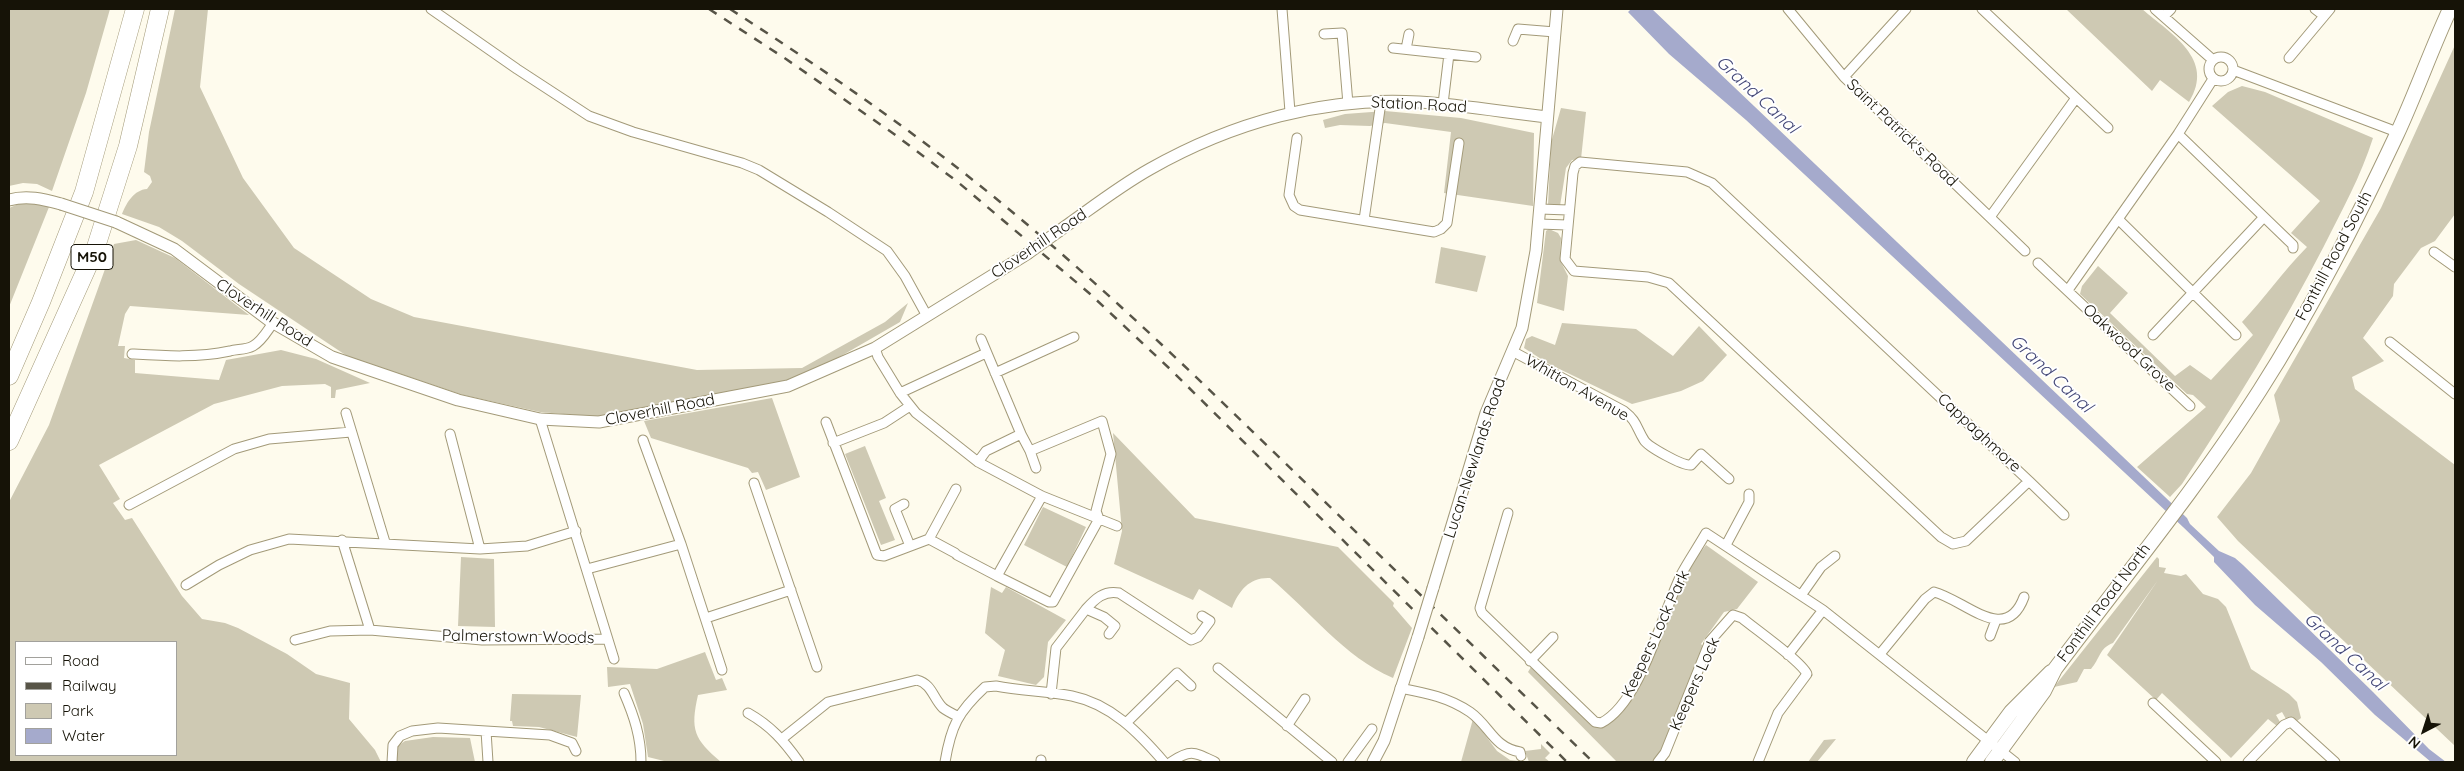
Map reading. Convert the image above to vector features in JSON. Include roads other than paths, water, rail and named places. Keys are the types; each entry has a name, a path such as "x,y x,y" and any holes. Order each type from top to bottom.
{"highway":[{"name":"M50","path":"9,376 41,302 84,192 135,9"},
{"name":"M50","path":"9,441 94,250 128,146 160,9"}],"main road":[{"path":"2424,70 2421,54 2441,9"},
{"name":"Fonthill Road South","path":"2153,538 2191,488 2260,390 2306,311 2355,220 2397,132 2450,9"},
{"path":"2443,24 2455,15"},
{"name":"Fonthill Road North","path":"1997,756 2044,691 2055,669 2153,538"},
{"name":"Fonthill Road North","path":"1974,762 2011,712 2034,686 2055,669"}],"street":[{"path":"431,9 516,69 589,116 633,132 742,163 759,170 828,212 887,251 927,316"},
{"path":"1282,9 1290,112"},
{"name":"Lucan-Newlands Road","path":"1373,762 1384,741 1434,588 1486,413 1522,328 1539,224 1557,9"},
{"name":"Saint Patrick's Road","path":"1788,9 1844,77 2025,251"},
{"path":"1844,77 1906,9"},
{"path":"1982,9 2108,128"},
{"path":"2155,9 2213,60"},
{"path":"2164,16 2171,9"},
{"path":"2315,9 2324,16"},
{"path":"2289,58 2330,9"},
{"path":"1513,41 1518,29 1555,32"},
{"path":"1324,34 1342,33 1348,104"},
{"path":"1406,49 1409,34"},
{"path":"1393,48 1476,57"},
{"path":"1443,104 1449,54"},
{"path":"2225,58 2231,63 2233,70 2228,80 2220,82 2213,79 2209,70 2213,60 2225,58"},
{"path":"2233,70 2397,132"},
{"name":"Oakwood Grove","path":"2068,290 2178,134 2213,79"},
{"path":"1990,217 2076,98"},
{"path":"1364,220 1381,102"},
{"name":"Station Road","path":"1290,112 1348,104 1381,102 1443,104 1547,116"},
{"name":"Cloverhill Road","path":"9,200 19,197 40,198 61,204 116,222 174,249 273,323 332,357 458,400 540,419 599,422 788,386 875,348 1027,254 1150,169 1213,138 1290,112"},
{"path":"2178,134 2264,216 2293,245 2293,248"},
{"path":"1297,138 1289,195 1294,206 1300,210 1434,232 1441,229 1446,223 1460,143"},
{"name":"Cappaghmore","path":"1580,162 1687,172 1712,183 2029,481 1966,541 1953,544 1940,537 1670,282 1648,277 1574,271 1565,259 1567,225 1573,172 1575,166 1580,162"},
{"path":"1540,209 1568,210"},
{"name":"Oakwood Grove","path":"2152,335 2194,293 2264,216"},
{"path":"2118,219 2236,335"},
{"path":"1539,224 1567,225"},
{"path":"2434,252 2455,267"},
{"name":"Oakwood Grove","path":"2038,263 2190,406"},
{"path":"132,354 184,357 244,349 258,342 273,323"},
{"path":"995,373 1074,337"},
{"path":"980,339 1036,468"},
{"path":"2390,342 2455,394"},
{"path":"875,348 878,357 910,406 978,462 1042,496 1117,526"},
{"name":"Whitton Avenue","path":"1512,351 1624,412 1636,423 1646,443 1682,464 1691,465 1701,454 1729,479"},
{"path":"900,393 986,353"},
{"path":"834,443 884,423 910,406"},
{"path":"346,413 385,542"},
{"name":"Palmerstown Woods","path":"540,419 576,532 606,639 614,659"},
{"path":"1030,451 1102,421 1111,454 1096,511 1100,519"},
{"path":"826,422 877,555 884,556 929,539 956,489"},
{"path":"129,505 234,448 268,439 352,432"},
{"path":"450,434 480,549"},
{"path":"978,462 986,451 1021,434"},
{"path":"643,440 681,544 722,670"},
{"path":"2029,481 2064,515"},
{"path":"754,483 817,667"},
{"path":"1749,494 1746,507 1726,545 1802,594 1989,741 1997,756 2015,762"},
{"path":"997,576 1042,496"},
{"path":"904,504 894,509 910,546"},
{"name":"Keepers Lock Park","path":"1508,513 1480,608 1482,613 1595,722 1601,724 1628,698 1682,573 1706,533 1726,545"},
{"path":"929,539 997,576 1049,602 1053,602 1100,519"},
{"path":"186,585 219,565 250,550 289,538 385,542 480,549 528,546 576,532"},
{"path":"342,540 370,630"},
{"path":"587,569 681,544"},
{"path":"1802,594 1821,567 1835,556"},
{"path":"706,618 791,590"},
{"path":"1880,654 1925,599 1934,592 1996,620 2004,620 2017,612 2024,597"},
{"path":"1051,694 1056,648 1098,596 1118,593 1190,640 1198,637 1210,621 1202,616"},
{"path":"1086,609 1104,617 1115,626 1109,634"},
{"path":"1788,654 1823,610"},
{"name":"Keepers Lock","path":"1658,762 1666,753 1710,641 1729,618 1739,616 1788,654 1805,670 1806,674 1778,712 1758,762"},
{"path":"1990,636 1996,620"},
{"name":"Palmerstown Woods","path":"295,640 330,631 370,630 482,640 606,639"},
{"path":"1530,661 1554,638"},
{"path":"1218,668 1332,762"},
{"path":"1126,723 1177,673 1191,686"},
{"path":"782,738 828,702 917,680 924,682 942,707 958,716"},
{"path":"945,762 949,739 958,716 985,687 996,686 1073,696 1094,703 1113,712 1164,762"},
{"path":"1400,688 1448,698 1472,713 1506,749 1520,752 1521,756"},
{"path":"624,693 641,745 641,762"},
{"path":"1287,726 1305,699"},
{"path":"2153,703 2216,762"},
{"path":"748,712 767,724 782,738 799,762"},
{"path":"2248,762 2288,723 2297,727 2335,762"},
{"path":"392,762 393,745 400,736 412,731 438,728 550,735 572,744 576,751"},
{"path":"1348,762 1372,729"},
{"path":"486,731 488,762"},
{"path":"1171,762 1186,752 1194,752 1216,762"}],"water":[{"path":"1631,9 1652,9 2187,518 2190,524 2219,551 2235,558 2243,565 2429,749 2446,762 2431,762 2375,715 2321,662 2255,605 2214,562 2214,557 2183,527 1746,120 1669,54 1628,12"}],"railway":[{"path":"709,9 786,59 894,134 959,183 1089,293 1170,369 1567,762"},
{"path":"730,9 846,86 921,140 993,196 1066,258 1139,323 1593,762"}],"water label":[{"name":"Grand Canal","path":"1757,95"},
{"name":"Grand Canal","path":"2051,374"},
{"name":"Grand Canal","path":"2345,652"}]}
